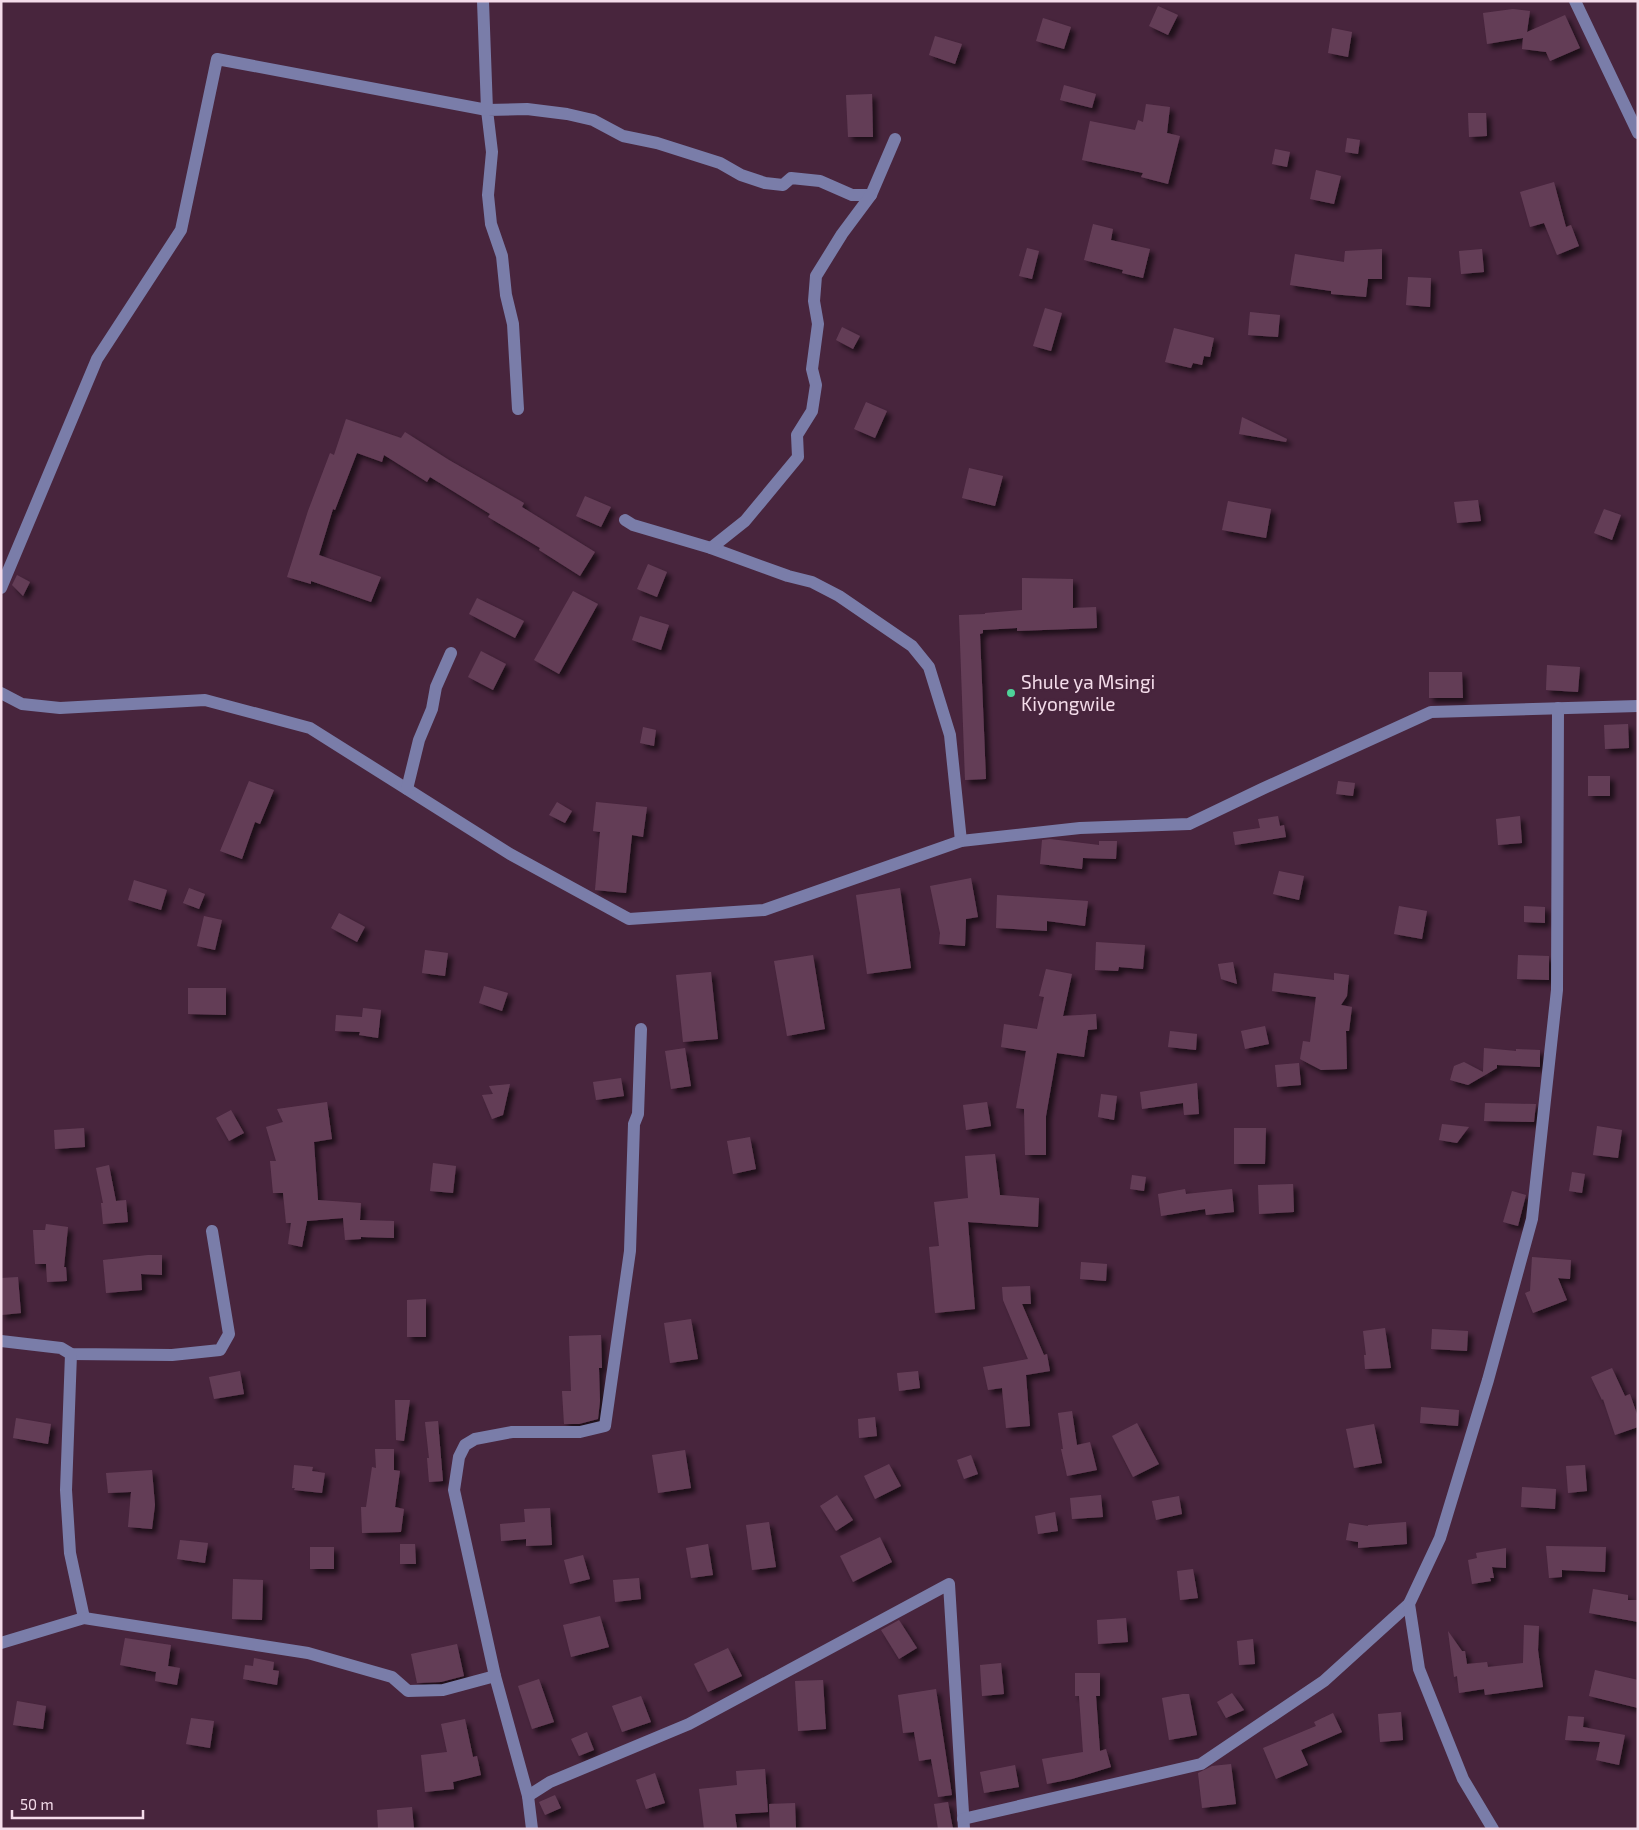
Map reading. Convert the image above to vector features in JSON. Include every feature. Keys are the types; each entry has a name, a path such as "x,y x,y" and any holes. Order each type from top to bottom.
{"street":[{"path":"483,1 487,110 492,152 488,195 492,224 502,256 506,295 513,324 518,409"},
{"path":"1575,1 1638,132"},
{"path":"1,588 97,359 181,230 217,59 487,110 527,109 567,114 594,120 623,136 657,143 720,163 741,175 765,183 783,185 791,178 820,181 852,195 871,195"},
{"path":"711,548 745,521 798,457 797,435 812,411 816,385 812,370 818,324 814,301 816,276 842,234 871,195 895,139"},
{"path":"625,520 633,525 711,548 788,576 812,582 839,596 912,646 929,667 950,735 961,841"},
{"path":"407,789 420,740 432,709 436,687 451,653"},
{"path":"1,693 22,704 60,708 205,700 310,728 510,854 629,919 764,910 961,841 1080,828 1189,824 1430,712 1638,706"},
{"path":"528,1796 550,1782 689,1724 949,1584 964,1824 1201,1764 1324,1681 1409,1604 1440,1538 1488,1380 1532,1219 1557,990 1558,708"},
{"path":"532,1829 528,1796 495,1676 454,1490 459,1457 465,1445 475,1439 512,1432 580,1432 605,1426 630,1251 634,1124 638,1114 641,1029"},
{"path":"1,1341 61,1348 72,1354 172,1355 220,1350 229,1334 212,1231"},
{"path":"72,1354 66,1490 70,1553 84,1618"},
{"path":"1409,1604 1419,1669 1463,1779 1493,1829"},
{"path":"1,1643 84,1618 308,1653 392,1677 408,1691 443,1690 495,1676"}],"building":[{"path":"1158,6 1178,15 1168,35 1149,26"},
{"path":"1513,9 1530,11 1527,32 1565,15 1580,48 1550,61 1546,52 1522,49 1523,38 1487,44 1483,13"},
{"path":"1043,18 1071,27 1064,49 1036,41"},
{"path":"1332,28 1352,32 1348,57 1328,53"},
{"path":"935,36 962,44 955,64 929,55"},
{"path":"1064,85 1096,94 1092,108 1060,100"},
{"path":"872,94 873,137 848,137 846,95"},
{"path":"1146,104 1170,107 1167,133 1180,136 1168,184 1141,177 1143,173 1082,160 1090,121 1135,130 1138,120 1143,122"},
{"path":"1468,113 1486,113 1487,136 1469,137"},
{"path":"1347,138 1360,140 1358,154 1345,152"},
{"path":"1275,149 1290,152 1287,167 1272,164"},
{"path":"1316,170 1341,176 1334,204 1310,199"},
{"path":"1554,182 1566,227 1571,225 1579,246 1557,255 1544,223 1530,227 1520,192"},
{"path":"1093,224 1113,229 1111,240 1150,249 1143,278 1122,273 1123,270 1084,260"},
{"path":"1027,248 1039,251 1032,279 1019,276"},
{"path":"1382,249 1382,279 1368,279 1366,297 1331,294 1331,291 1290,285 1295,254 1344,262 1345,251"},
{"path":"1482,249 1484,272 1461,274 1459,251"},
{"path":"1408,277 1431,278 1430,307 1406,305"},
{"path":"1045,308 1062,313 1051,351 1033,346"},
{"path":"1250,312 1280,315 1278,337 1248,335"},
{"path":"842,327 860,336 853,349 836,340"},
{"path":"1174,328 1214,338 1210,357 1204,356 1202,365 1193,363 1191,368 1165,362"},
{"path":"866,402 887,411 875,438 854,429"},
{"path":"1242,417 1287,439 1286,442 1239,434"},
{"path":"346,419 401,438 405,432 449,460 524,503 522,507 595,552 580,576 539,550 540,548 488,517 490,514 430,477 427,482 384,455 382,462 357,453 335,510 333,509 319,555 381,577 371,602 311,581 311,584 287,577 308,511 330,453 334,455"},
{"path":"969,468 1003,476 995,506 962,498"},
{"path":"585,496 611,507 601,527 576,516"},
{"path":"1478,500 1481,521 1457,523 1454,502"},
{"path":"1228,501 1271,509 1266,538 1222,530"},
{"path":"1604,509 1621,515 1612,540 1594,533"},
{"path":"648,564 667,572 657,597 637,589"},
{"path":"17,575 30,582 23,596 12,585"},
{"path":"1022,578 1073,579 1073,608 1096,607 1097,628 1017,631 1017,628 983,630 983,633 980,634 986,779 965,780 959,615 1022,610"},
{"path":"573,591 598,604 559,674 534,660"},
{"path":"477,598 524,621 515,638 469,614"},
{"path":"640,616 669,625 661,650 632,640"},
{"path":"481,651 506,664 493,690 468,677"},
{"path":"1547,665 1580,667 1578,692 1546,690"},
{"path":"1429,672 1462,672 1463,698 1429,698"},
{"path":"1628,724 1629,748 1605,749 1604,725"},
{"path":"643,727 656,730 654,746 640,743"},
{"path":"1588,776 1610,776 1610,796 1588,796"},
{"path":"249,781 274,790 260,824 255,822 242,859 220,851"},
{"path":"1338,781 1355,783 1353,796 1336,794"},
{"path":"557,802 572,811 565,823 549,815"},
{"path":"596,802 647,807 643,837 632,835 626,893 595,890 600,832 593,831"},
{"path":"1278,816 1280,826 1284,825 1286,837 1235,845 1233,832 1260,828 1258,819"},
{"path":"1520,816 1522,843 1498,845 1496,819"},
{"path":"1050,839 1099,845 1099,841 1117,841 1116,859 1083,858 1082,869 1040,864 1042,840"},
{"path":"1279,871 1304,876 1299,900 1273,894"},
{"path":"971,878 978,917 966,919 965,946 939,944 940,933 930,886"},
{"path":"134,880 167,890 161,910 128,900"},
{"path":"189,888 205,894 199,909 183,903"},
{"path":"900,888 911,968 867,974 856,895"},
{"path":"997,895 1088,901 1085,926 1047,921 1047,931 996,928"},
{"path":"1399,906 1427,911 1422,939 1394,934"},
{"path":"1524,906 1545,907 1545,923 1524,922"},
{"path":"339,913 365,927 357,942 331,928"},
{"path":"204,916 222,920 215,950 197,946"},
{"path":"1096,942 1145,945 1143,969 1119,967 1118,971 1095,970"},
{"path":"425,950 448,953 445,976 422,973"},
{"path":"813,955 825,1029 787,1036 774,961"},
{"path":"1518,955 1549,956 1549,980 1517,979"},
{"path":"1233,962 1237,984 1221,979 1218,964"},
{"path":"1046,969 1072,974 1063,1016 1096,1014 1097,1029 1088,1030 1084,1057 1057,1053 1046,1116 1046,1155 1025,1155 1024,1109 1016,1108 1026,1051 1001,1047 1004,1024 1037,1029 1044,997 1039,996"},
{"path":"711,972 718,1039 683,1042 676,975"},
{"path":"1274,973 1334,980 1334,973 1349,975 1347,996 1341,1005 1352,1007 1349,1031 1346,1031 1347,1069 1321,1070 1300,1059 1303,1041 1310,1042 1316,997 1272,991"},
{"path":"484,986 508,993 502,1011 479,1003"},
{"path":"188,988 226,988 226,1015 188,1014"},
{"path":"363,1008 381,1010 378,1038 359,1035 360,1032 335,1031 336,1015 362,1017"},
{"path":"1265,1026 1269,1044 1245,1049 1241,1031"},
{"path":"1170,1031 1197,1034 1196,1050 1168,1047"},
{"path":"685,1048 691,1086 671,1089 665,1051"},
{"path":"1484,1048 1516,1051 1516,1049 1540,1050 1540,1067 1497,1065 1497,1068 1468,1085 1450,1080 1454,1066 1464,1062 1483,1072"},
{"path":"1299,1063 1301,1085 1277,1087 1275,1065"},
{"path":"621,1078 624,1096 596,1100 593,1082"},
{"path":"1197,1083 1199,1114 1184,1115 1183,1103 1142,1109 1140,1092"},
{"path":"510,1084 503,1115 492,1119 482,1095 493,1094 489,1086"},
{"path":"1101,1094 1117,1096 1114,1120 1098,1117"},
{"path":"327,1102 332,1139 314,1142 318,1200 361,1203 360,1220 394,1221 394,1238 361,1237 361,1239 345,1240 343,1218 307,1221 302,1247 288,1244 291,1223 286,1223 283,1193 273,1193 270,1161 276,1161 266,1127 283,1122 277,1109"},
{"path":"987,1102 991,1126 966,1130 963,1105"},
{"path":"1485,1103 1536,1104 1534,1122 1484,1121"},
{"path":"231,1110 244,1133 229,1141 216,1118"},
{"path":"1442,1124 1469,1127 1457,1143 1439,1140"},
{"path":"1597,1126 1622,1130 1618,1158 1593,1155"},
{"path":"84,1128 85,1147 55,1149 54,1130"},
{"path":"1234,1128 1266,1128 1265,1164 1234,1164"},
{"path":"750,1137 756,1169 733,1174 727,1141"},
{"path":"995,1154 1000,1195 1039,1198 1038,1227 968,1222 975,1309 935,1313 929,1247 939,1246 934,1202 968,1198 965,1156"},
{"path":"433,1163 456,1166 453,1193 430,1191"},
{"path":"109,1165 116,1201 126,1200 128,1222 103,1224 101,1203 103,1203 96,1168"},
{"path":"1572,1172 1585,1174 1582,1193 1569,1191"},
{"path":"1132,1175 1146,1177 1144,1191 1130,1189"},
{"path":"1293,1184 1294,1212 1259,1214 1258,1185"},
{"path":"1185,1189 1186,1194 1232,1189 1234,1212 1206,1215 1205,1209 1161,1216 1158,1194"},
{"path":"1512,1191 1526,1195 1518,1226 1503,1222"},
{"path":"46,1224 68,1227 64,1267 66,1267 67,1281 47,1282 46,1264 35,1264 33,1230 45,1230"},
{"path":"162,1255 162,1275 141,1274 142,1290 106,1293 103,1260"},
{"path":"1532,1257 1571,1260 1570,1279 1558,1278 1567,1300 1533,1313 1525,1293 1530,1291"},
{"path":"1081,1262 1107,1264 1106,1281 1080,1279"},
{"path":"18,1277 21,1313 1,1315 1,1278"},
{"path":"1030,1286 1031,1304 1022,1304 1044,1355 1047,1354 1050,1371 1026,1375 1030,1426 1006,1428 1002,1388 988,1390 983,1367 1028,1359 1003,1300 1002,1287"},
{"path":"426,1299 426,1337 407,1337 407,1300"},
{"path":"691,1319 698,1359 670,1363 664,1323"},
{"path":"1385,1328 1391,1368 1365,1369 1364,1355 1366,1355 1363,1331"},
{"path":"1432,1329 1468,1331 1467,1351 1431,1349"},
{"path":"601,1335 602,1368 599,1368 600,1401 598,1419 579,1424 564,1424 562,1391 571,1391 569,1336"},
{"path":"1612,1368 1625,1396 1630,1394 1638,1417 1638,1427 1615,1435 1603,1399 1591,1377"},
{"path":"240,1371 244,1394 214,1399 209,1377"},
{"path":"918,1371 920,1388 899,1391 897,1373"},
{"path":"395,1400 410,1400 404,1441 396,1440"},
{"path":"1421,1407 1459,1410 1458,1426 1420,1423"},
{"path":"1072,1411 1077,1445 1090,1442 1097,1470 1067,1476 1061,1449 1063,1449 1058,1413"},
{"path":"875,1417 877,1436 859,1438 858,1419"},
{"path":"16,1418 51,1424 48,1444 13,1438"},
{"path":"438,1421 443,1481 429,1482 427,1458 429,1458 425,1422"},
{"path":"1137,1423 1159,1464 1133,1477 1112,1436"},
{"path":"1374,1424 1382,1463 1354,1468 1346,1429"},
{"path":"375,1449 394,1449 394,1470 400,1471 395,1507 404,1509 401,1532 362,1533 361,1507 366,1507 372,1467 376,1468"},
{"path":"685,1450 691,1488 658,1493 652,1455"},
{"path":"971,1455 978,1474 964,1479 957,1460"},
{"path":"889,1464 901,1486 875,1499 864,1476"},
{"path":"294,1465 313,1467 312,1471 325,1473 322,1493 294,1490 295,1488 292,1488"},
{"path":"1585,1465 1587,1491 1568,1493 1566,1466"},
{"path":"152,1470 155,1505 152,1529 128,1527 131,1492 108,1493 106,1473"},
{"path":"1522,1487 1556,1489 1555,1509 1521,1507"},
{"path":"837,1495 853,1520 836,1531 820,1506"},
{"path":"1101,1495 1103,1517 1072,1519 1070,1498"},
{"path":"1179,1496 1182,1514 1156,1520 1152,1501"},
{"path":"550,1508 552,1545 526,1546 526,1539 501,1541 500,1524 525,1522 524,1509"},
{"path":"1055,1512 1058,1531 1038,1534 1035,1516"},
{"path":"769,1522 776,1567 752,1570 746,1525"},
{"path":"1406,1522 1407,1544 1358,1548 1358,1542 1346,1540 1349,1523 1368,1526"},
{"path":"880,1537 892,1562 853,1582 840,1556"},
{"path":"180,1540 208,1543 205,1563 177,1559"},
{"path":"400,1544 415,1544 416,1564 400,1564"},
{"path":"708,1544 713,1575 691,1578 686,1548"},
{"path":"1546,1546 1606,1547 1605,1572 1562,1570 1562,1577 1549,1578"},
{"path":"310,1547 334,1547 334,1569 310,1569"},
{"path":"1506,1548 1506,1568 1492,1567 1494,1578 1490,1578 1491,1581 1472,1584 1468,1560 1477,1558 1476,1553"},
{"path":"583,1555 590,1579 570,1584 564,1560"},
{"path":"1193,1569 1198,1598 1180,1600 1177,1571"},
{"path":"639,1578 641,1599 615,1602 613,1580"},
{"path":"233,1579 263,1580 262,1620 232,1619"},
{"path":"1593,1589 1628,1595 1628,1600 1638,1600 1638,1622 1589,1613"},
{"path":"600,1616 609,1647 571,1657 563,1625"},
{"path":"1126,1618 1128,1642 1098,1644 1097,1620"},
{"path":"899,1620 917,1648 899,1659 881,1630"},
{"path":"1524,1625 1539,1626 1538,1650 1543,1687 1485,1695 1484,1689 1459,1693 1457,1676 1454,1677 1448,1631 1462,1651 1465,1651 1467,1664 1487,1662 1488,1667 1523,1663"},
{"path":"125,1638 171,1645 168,1666 180,1668 177,1685 155,1681 156,1672 120,1665"},
{"path":"1253,1639 1255,1664 1239,1665 1237,1641"},
{"path":"457,1644 464,1676 441,1682 417,1683 411,1654"},
{"path":"728,1648 742,1676 708,1692 694,1664"},
{"path":"254,1658 274,1662 273,1670 279,1671 277,1685 243,1679 245,1665 253,1666"},
{"path":"1001,1663 1004,1694 982,1696 980,1665"},
{"path":"1595,1670 1638,1680 1638,1708 1589,1696"},
{"path":"1075,1673 1100,1673 1100,1696 1096,1696 1100,1751 1106,1749 1111,1767 1072,1779 1047,1784 1042,1759 1083,1752 1079,1696 1075,1696"},
{"path":"539,1679 554,1722 532,1729 518,1686"},
{"path":"823,1680 826,1729 798,1731 795,1681"},
{"path":"936,1689 952,1795 938,1797 931,1759 919,1761 914,1732 903,1733 898,1695"},
{"path":"1232,1693 1244,1710 1226,1718 1217,1702"},
{"path":"1189,1694 1197,1735 1169,1740 1162,1698"},
{"path":"641,1696 651,1722 622,1732 612,1706"},
{"path":"17,1701 46,1706 43,1729 13,1725"},
{"path":"1401,1712 1403,1740 1380,1742 1378,1714"},
{"path":"1333,1713 1342,1732 1301,1750 1308,1765 1276,1779 1263,1748 1316,1726 1314,1722"},
{"path":"1568,1716 1584,1717 1583,1727 1625,1735 1619,1765 1596,1760 1600,1742 1565,1740"},
{"path":"191,1718 214,1721 210,1748 186,1744"},
{"path":"465,1719 473,1757 477,1756 481,1775 453,1782 454,1789 425,1792 421,1755 447,1752 441,1724"},
{"path":"587,1732 594,1750 579,1756 571,1739"},
{"path":"1231,1764 1236,1804 1202,1808 1198,1773 1212,1766"},
{"path":"1015,1765 1019,1787 984,1793 980,1772"},
{"path":"765,1769 768,1812 735,1814 737,1829 704,1829 699,1789 737,1785 736,1771"},
{"path":"655,1773 665,1803 646,1809 636,1780"},
{"path":"555,1795 561,1808 545,1815 539,1802"},
{"path":"948,1802 953,1829 938,1829 934,1804"},
{"path":"795,1803 796,1829 770,1829 769,1804"},
{"path":"412,1807 414,1829 378,1829 377,1810"}],"place":[{"name":"Shule ya Msingi Kiyongwile","path":"1011,693"}]}
